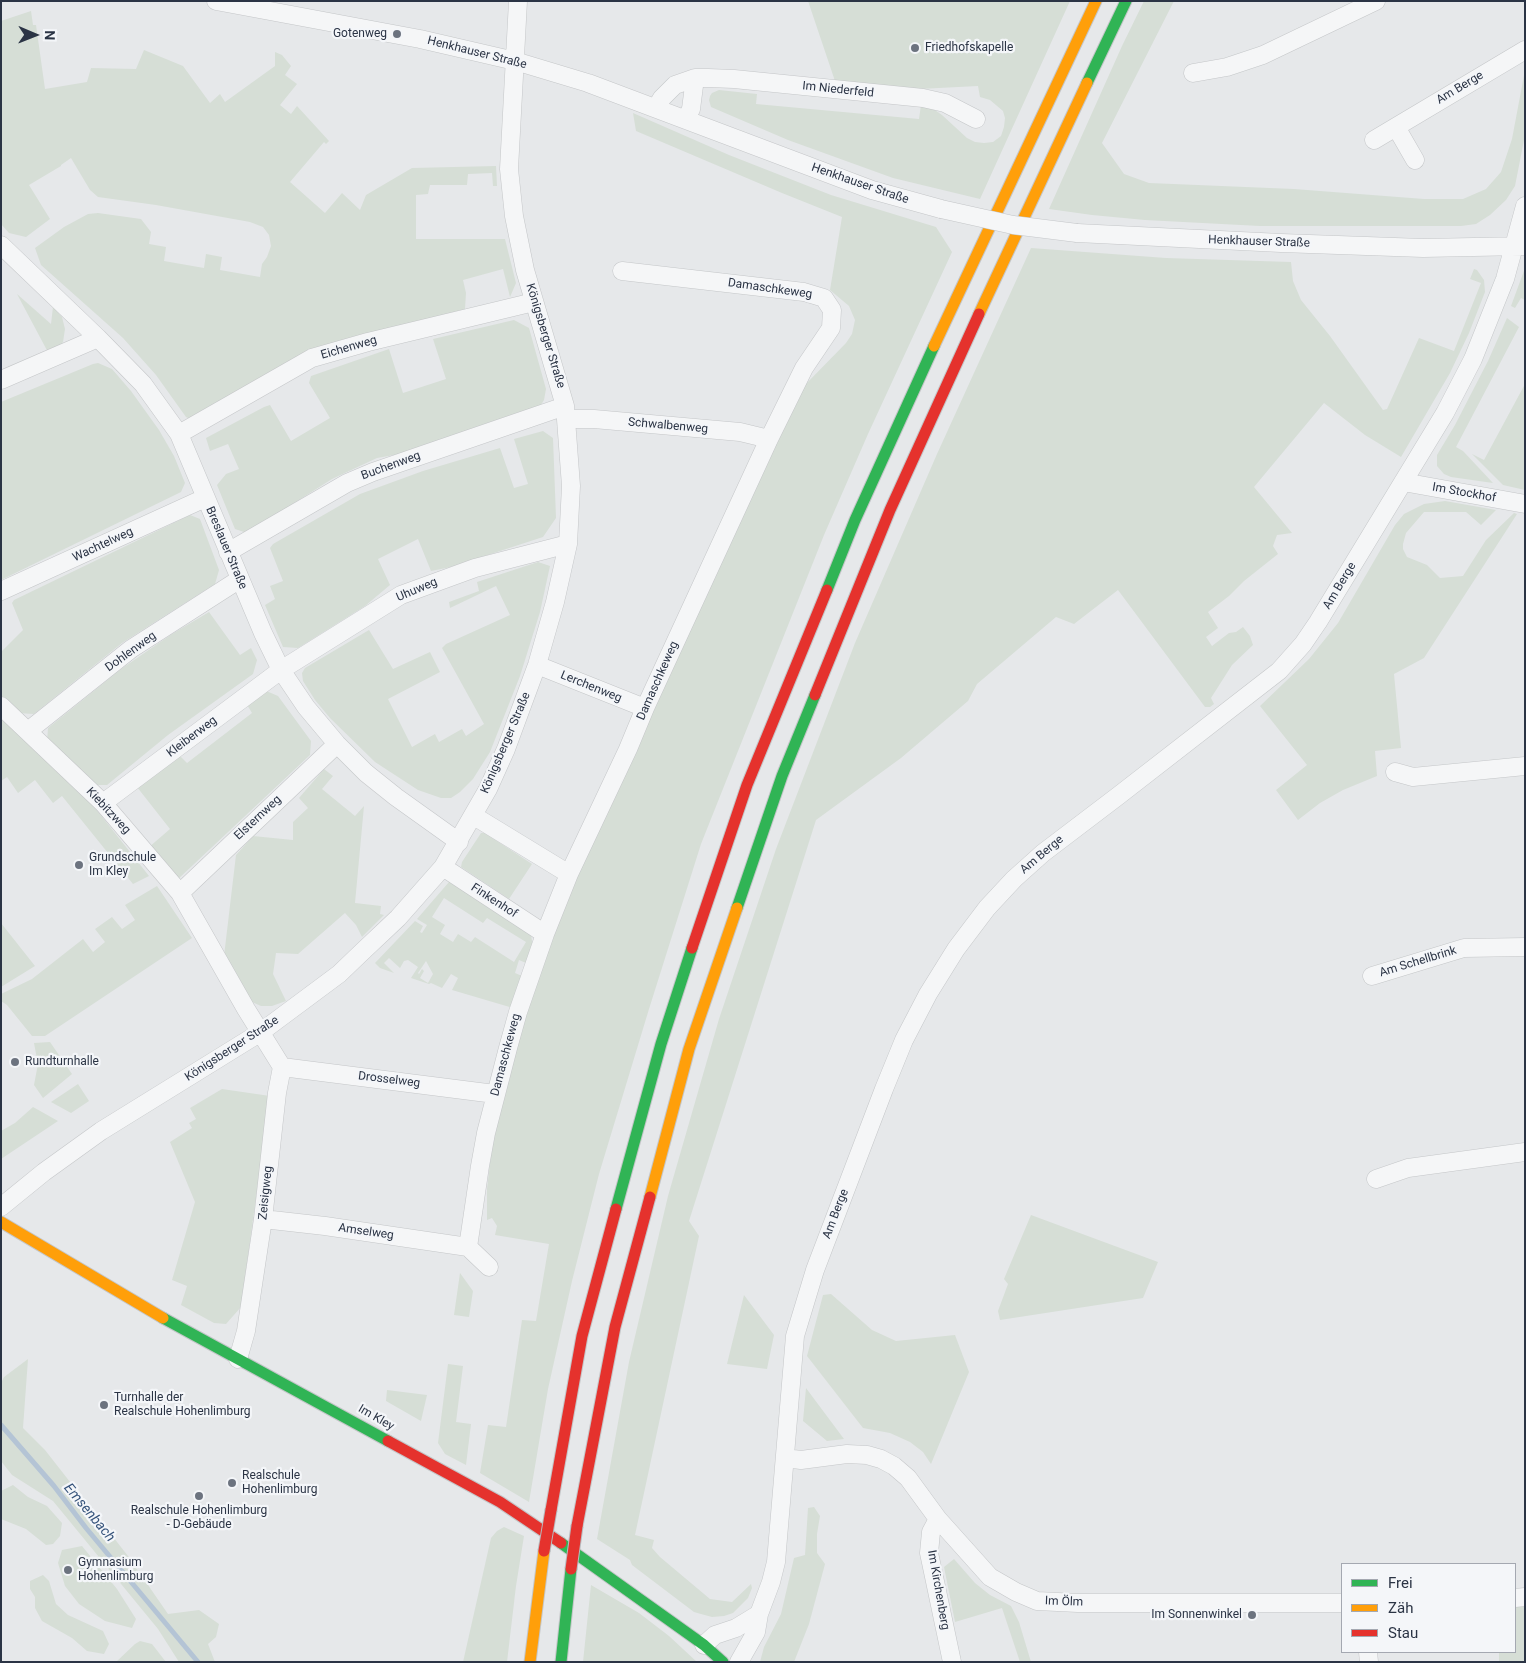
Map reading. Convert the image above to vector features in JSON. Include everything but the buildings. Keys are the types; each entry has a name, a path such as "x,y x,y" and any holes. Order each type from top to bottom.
{"main road":[{"path":"530,1662 544,1551 582,1336 658,1054 746,785 855,520 970,267 1096,1"},
{"path":"561,1662 577,1526 616,1328 687,1059 782,776 890,510 977,318 1126,1"},
{"name":"Im Kley","path":"1,1222 117,1292 500,1502 538,1526 704,1645 723,1662"}],"street":[{"name":"Henkhauser Straße","path":"216,1 420,39 515,61 588,83 872,190 941,209 1013,225 1077,233 1281,243 1423,248 1520,246"},
{"path":"515,61 518,1"},
{"path":"1193,73 1226,67 1262,55 1376,1"},
{"name":"Am Berge","path":"1374,140 1525,50"},
{"name":"Königsberger Straße","path":"1,1207 44,1172 101,1131 261,1032 339,974 398,918 443,867 474,816 506,749 537,665 555,602 568,544 572,486 566,412 525,270 514,216 510,169 515,61"},
{"path":"686,119 691,109 695,78"},
{"name":"Im Niederfeld","path":"656,108 662,98 675,85 695,78 734,79 923,98 945,103 976,119"},
{"path":"1396,127 1415,160"},
{"name":"Am Berge","path":"739,1662 756,1632 759,1614 776,1562 795,1336 815,1270 904,1040 928,994 956,949 987,908 1014,879 1043,853 1279,671 1303,644 1445,413 1473,359 1520,246 1525,206"},
{"name":"Breslauer Straße","path":"1,245 143,384 179,434 228,552 281,670 306,707 366,773 459,842"},
{"name":"Damaschkeweg","path":"468,1247 482,1158 495,1094 518,1012 545,934 569,874 769,439 804,368 831,328 832,310 824,298 804,292 622,271"},
{"name":"Eichenweg","path":"179,434 312,358 368,342 534,302"},
{"path":"1,380 98,338"},
{"name":"Schwalbenweg","path":"566,412 594,419 740,432 769,439"},
{"name":"Buchenweg","path":"228,552 347,483 373,472 566,412"},
{"name":"Im Stockhof","path":"1403,482 1525,504"},
{"name":"Wachtelweg","path":"1,591 205,498"},
{"name":"Uhuweg","path":"281,670 401,595 475,568 568,544"},
{"name":"Dohlenweg","path":"28,731 131,649 240,579"},
{"name":"Lerchenweg","path":"537,665 645,708"},
{"name":"Kleiberweg","path":"102,803 281,670"},
{"name":"Kiebitzweg","path":"1,706 102,803 180,893 261,1032"},
{"name":"Elsternweg","path":"180,893 338,744"},
{"path":"1395,772 1413,777 1525,766"},
{"path":"474,816 569,874"},
{"name":"Finkenhof","path":"443,867 545,934"},
{"name":"Am Schellbrink","path":"1372,976 1464,948 1525,947"},
{"path":"261,1032 282,1067"},
{"name":"Drosselweg","path":"282,1067 495,1094"},
{"name":"Zeisigweg","path":"238,1358 246,1331 263,1219 277,1093 282,1067"},
{"path":"1376,1179 1408,1168 1525,1152"},
{"name":"Amselweg","path":"263,1219 468,1247"},
{"path":"468,1247 489,1267"},
{"name":"Im Ölm","path":"785,1458 802,1460 848,1454 867,1455 882,1459 908,1478 938,1519 990,1576 1016,1592 1037,1601 1078,1603 1341,1603"},
{"name":"Im Kirchenberg","path":"938,1519 931,1532 929,1553 952,1662"},
{"path":"704,1645 715,1635 736,1628 759,1614"}],"shaded area":[{"path":"808,1 1070,1 980,199 893,178 788,140 711,107 710,96 719,90 757,94 756,104 919,119 921,105 932,108 967,138 975,142 993,142 1001,136 1005,118 1003,111 990,100 980,97 978,86 919,89 835,81"},
{"path":"1144,1 1174,1 1102,143 1124,174 1149,183 1294,189 1424,199 1463,199 1486,189 1501,172 1512,139 1525,70 1525,135 1515,186 1506,200 1490,215 1476,224 1461,226 1260,226 1145,220 1049,209"},
{"path":"31,11 33,25 36,25 45,89 87,82 91,68 136,69 144,50 183,66 210,103 220,94 225,102 275,66 275,52 282,55 291,66 285,75 297,84 280,105 291,114 297,106 329,141 326,144 324,142 290,182 325,213 342,193 360,210 366,195 412,168 496,166 497,186 493,186 492,173 468,174 467,185 430,185 428,194 416,195 416,239 505,239 516,283 510,297 503,269 463,280 466,293 465,309 315,351 194,421 186,417 156,375 123,338 41,265 35,248 64,227 88,214 98,213 141,219 151,232 149,244 166,247 164,261 204,268 206,254 222,257 220,270 260,277 262,264 271,246 269,235 263,227 250,222 156,205 98,197 90,190 71,158 29,185 50,219 26,237 9,233 1,224 1,21"},
{"path":"633,113 729,155 831,195 936,227 952,252 868,434 824,535 701,844 599,1174 572,1281 548,1389 529,1502 480,1473 488,1425 506,1427 522,1320 536,1321 549,1244 495,1235 497,1226 492,1218 487,1220 487,1189 492,1145 505,1085 522,1022 576,870 803,387 846,343 852,334 855,320 849,306 830,290 842,217 636,131"},
{"path":"1031,248 1166,258 1291,262 1293,281 1301,300 1330,336 1383,410 1387,409 1419,338 1454,351 1481,283 1470,279 1474,269 1477,270 1484,280 1485,292 1469,333 1450,373 1401,457 1365,435 1324,403 1254,487 1292,533 1277,535 1273,546 1278,554 1208,612 1218,628 1206,637 1212,646 1229,633 1236,632 1243,627 1250,636 1253,645 1232,665 1211,698 1214,704 1210,707 1205,707 1118,590 1074,624 1056,617 977,684 968,701 901,758 816,820 689,1221 699,1236 635,1535 654,1540 652,1548 660,1557 710,1599 732,1602 751,1584 752,1588 748,1598 733,1613 712,1617 694,1612 632,1565 630,1560 597,1539 629,1362 668,1196 719,1019 776,849 855,643 937,454"},
{"path":"1525,268 1525,300 1521,298 1515,308 1511,306"},
{"path":"17,294 51,324 53,307 62,317 65,329 63,342 57,351 50,356"},
{"path":"1507,318 1519,327 1456,447 1463,451 1493,483 1451,477 1444,474 1437,466 1437,455 1455,425 1488,361"},
{"path":"514,320 529,328 546,389 544,400 538,410 400,454 377,458 332,479 247,533 235,529 217,485 226,474 239,469 228,444 210,451 206,438 270,405 291,441 330,418 309,383 311,376 389,349 403,393 446,379 433,339"},
{"path":"98,363 112,369 131,391 159,430 174,456 185,483 181,492 1,580 1,402"},
{"path":"1525,384 1525,490 1503,485 1472,454 1484,460"},
{"path":"543,431 553,438 556,518 543,537 451,567 431,571 418,539 378,559 390,585 365,606 298,648 283,647 265,605 275,599 270,586 283,581 270,548 273,544 360,494 423,471 500,448 514,488 528,484 514,439"},
{"path":"1445,501 1496,510 1481,525 1466,512 1424,512 1406,533 1403,549 1407,557 1427,565 1440,578 1463,576 1486,540 1514,513 1517,514 1424,658 1394,674 1401,748 1375,751 1377,776 1343,790 1320,803 1298,820 1276,790 1307,765 1260,706 1309,659 1338,623 1395,525 1404,514 1424,504"},
{"path":"190,515 200,519 219,570 215,584 122,643 34,714 17,713 1,697 1,652 23,630 12,603 14,600"},
{"path":"538,562 550,566 540,612 520,676 490,752 473,779 451,798 441,798 418,790 375,762 330,718 315,700 303,681 302,673 305,668 369,630 393,669 430,652 440,672 388,699 412,747 435,734 439,742 462,729 466,736 484,724 442,648 446,644 510,615 496,586 450,608 449,602 479,591 477,582"},
{"path":"209,612 240,655 251,648 257,660 253,674 168,735 107,785 90,785 47,742 48,728 121,669 172,634"},
{"path":"264,690 278,696 311,741 310,755 176,881 148,848 170,829 137,787 178,754 187,763 252,713 246,703"},
{"path":"3,717 88,799 149,876 133,884 62,796 53,803 35,780 18,793 7,777 1,781 1,719"},
{"path":"324,769 333,776 322,789 355,816 364,806 355,903 381,906 380,914 384,915 362,937 356,925 345,913 298,954 276,953 273,974 286,1001 272,1006 261,1006 252,1002 224,956 236,855 253,836 293,840 293,822 308,808 299,798"},
{"path":"481,833 485,833 532,864 509,899 461,867 462,862"},
{"path":"449,882 452,882 531,935 533,947 513,1008 452,990 458,978 451,974 442,988 411,978 418,967 408,960 404,961 400,968 389,958 384,963 394,973 380,968 375,963 415,921 423,926 420,932 422,933 427,925 417,919","holes":["444,898 483,923 487,918 526,942 514,962 475,937 471,942 458,934 453,942 440,934 445,925 432,917","519,960 526,963 522,976 515,973","426,961 433,974 428,983 420,978 424,971 422,969 418,973"]},
{"path":"157,886 192,938 45,1036 32,1036 7,1005 1,1001 1,994 32,979 83,939 93,952 105,942 95,929 112,917 122,929 135,920 125,905"},
{"path":"1,923 35,966 1,987"},
{"path":"50,1042 72,1074 43,1098 34,1085 38,1064 34,1043"},
{"path":"78,1084 89,1101 71,1113 51,1102"},
{"path":"222,1089 270,1096 241,1307 226,1324 214,1323 181,1305 187,1286 172,1280 195,1202 170,1142 192,1128 189,1123 196,1119 190,1108"},
{"path":"33,1107 58,1121 1,1159 1,1131 15,1123"},
{"path":"1031,1215 1158,1262 1143,1298 1000,1320 998,1311 1008,1284 1004,1279"},
{"path":"460,1273 473,1291 469,1317 454,1315"},
{"path":"831,1294 872,1330 896,1341 955,1335 969,1372 931,1464 923,1452 910,1442 890,1433 863,1428 807,1356 823,1295"},
{"path":"744,1295 774,1335 767,1369 727,1364"},
{"path":"28,1359 23,1428 45,1450 128,1556 168,1614 199,1610 219,1624 216,1637 208,1644 215,1662 179,1662 158,1629 53,1501 12,1475 1,1461 1,1383 4,1377"},
{"path":"448,1364 463,1366 456,1422 471,1424 466,1465 445,1454 438,1443"},
{"path":"806,1388 844,1439 827,1441 803,1421"},
{"path":"387,1390 427,1395 421,1421 386,1401"},
{"path":"13,1485 28,1497 47,1506 62,1523 60,1536 53,1544 46,1545 26,1529 1,1519 1,1491"},
{"path":"814,1507 820,1516 817,1534 817,1553 825,1564 809,1624 794,1662 760,1662 764,1647 781,1614 794,1558 805,1555 808,1508"},
{"path":"504,1527 524,1536 507,1662 463,1662 491,1538"},
{"path":"82,1546 117,1589 136,1619 132,1628 105,1621 79,1604 65,1586 58,1563 62,1550"},
{"path":"954,1559 975,1583 990,1595 1011,1606 1019,1622 1031,1662 1020,1662 1002,1608 955,1622 944,1567"},
{"path":"43,1575 49,1581 56,1604 68,1615 103,1631 109,1644 104,1654 87,1651 72,1638 42,1621 35,1608 35,1597 30,1589 30,1581"},
{"path":"591,1585 639,1613 669,1636 697,1662 583,1662"},
{"path":"1516,1605 1525,1605 1525,1662 1499,1662 1499,1653 1516,1653"},
{"path":"140,1641 152,1644 166,1662 116,1662"}],"waterway":[{"name":"Emsenbach","path":"1,1425 54,1486 86,1528 198,1662"}],"traffic: fast":[{"path":"1087,83 1126,1"},
{"path":"827,590 855,520 934,346"},
{"path":"737,908 782,776 815,695"},
{"path":"616,1209 661,1044 692,948"},
{"path":"163,1318 388,1441"},
{"path":"561,1543 704,1645 723,1662"},
{"path":"561,1662 571,1569"}],"traffic: slow":[{"path":"934,346 1096,1"},
{"path":"979,314 1087,83"},
{"path":"650,1197 689,1049 737,908"},
{"path":"1,1222 163,1318"},
{"path":"530,1662 544,1551"}],"traffic: jam":[{"path":"815,695 890,510 979,314"},
{"path":"692,948 747,785 827,590"},
{"path":"577,1526 615,1327 650,1197"},
{"path":"551,1510 582,1336 616,1209"},
{"path":"388,1441 500,1502 561,1543"},
{"path":"544,1551 551,1510"},
{"path":"571,1569 577,1526"}],"place":[{"name":"Gotenweg","path":"397,34"},
{"name":"Friedhofskapelle","path":"915,48"},
{"name":"Grundschule Im Kley","path":"79,865"},
{"name":"Rundturnhalle","path":"15,1062"},
{"name":"Turnhalle der Realschule Hohenlimburg","path":"104,1405"},
{"name":"Realschule Hohenlimburg","path":"232,1483"},
{"name":"Realschule Hohenlimburg - D-Gebäude","path":"199,1496"},
{"name":"Gymnasium Hohenlimburg","path":"68,1570"},
{"name":"Im Sonnenwinkel","path":"1252,1615"}]}
